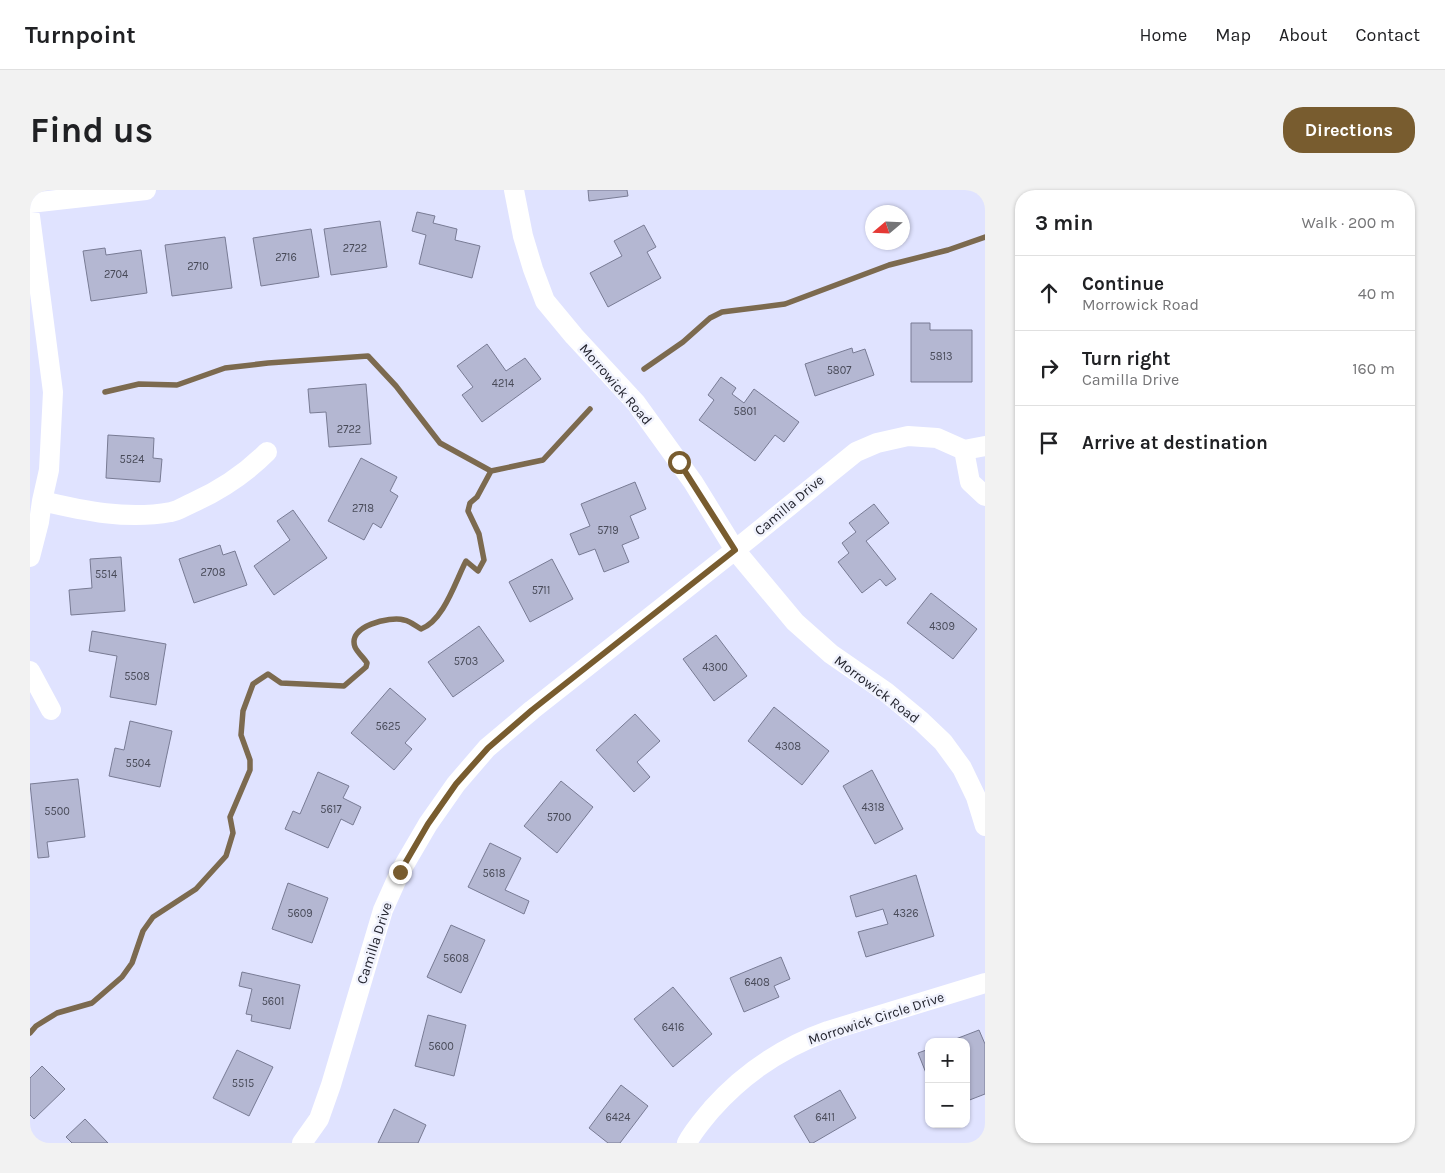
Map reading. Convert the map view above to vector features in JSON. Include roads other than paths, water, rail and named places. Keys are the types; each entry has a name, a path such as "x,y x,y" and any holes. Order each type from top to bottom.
{"street":[{"path":"30,203 146,190"},
{"name":"Morrowick Road","path":"514,190 523,236 545,301 574,336 636,403 694,482 735,550 795,622 831,654 921,720 943,742 966,776 976,797 985,826"},
{"path":"30,216 53,392 49,470 30,558"},
{"name":"Camilla Drive","path":"302,1143 319,1119 331,1085 383,910 400,872 428,824 456,784 488,748 532,710 856,452 877,442 908,436 937,438 964,450"},
{"path":"985,446 964,450 970,482 985,496"},
{"path":"42,501 90,512 134,515 173,512 210,495 232,482 249,470 267,452"},
{"path":"30,671 51,710"},
{"name":"Morrowick Circle Drive","path":"687,1143 700,1123 726,1093 744,1077 775,1055 810,1037 985,983"}],"waterway":[{"path":"644,369 683,342 710,318 722,312 785,304 889,265 948,250 985,237"},
{"path":"105,392 139,384 177,385 225,368 368,356 396,386 440,443 491,471 543,460 590,409"},
{"path":"30,1033 36,1026 57,1013 92,1003 122,977 132,963 143,931 153,917 196,889 226,856 233,833 230,817 250,770 250,760 241,735 243,711 253,684 268,674 281,683 344,686 366,667 367,663 355,647 354,640 357,633 371,624 398,619 408,621 421,629 436,618 448,600 466,561 478,571 484,560 479,534 468,511 470,503 477,497 491,471"}]}
